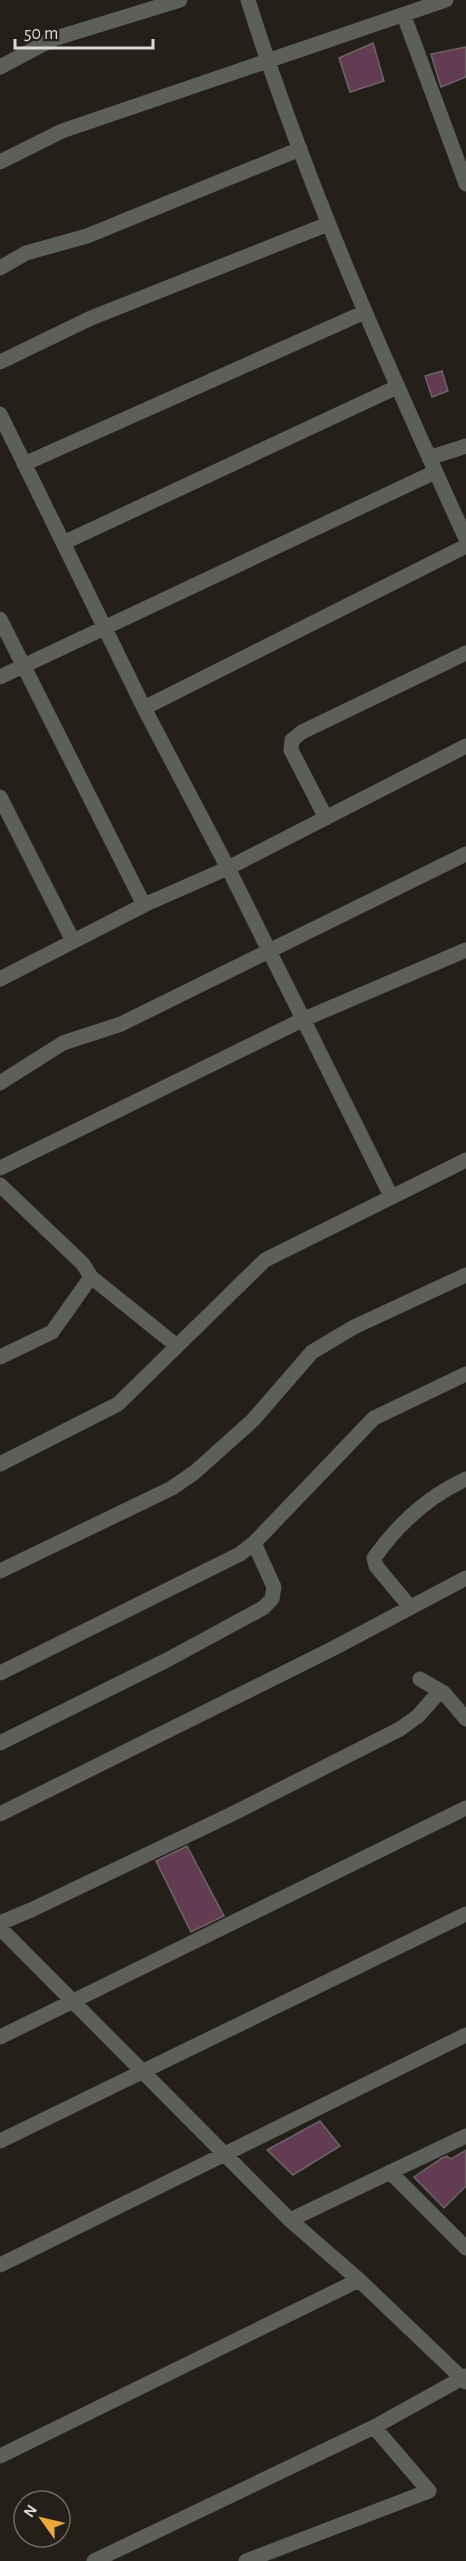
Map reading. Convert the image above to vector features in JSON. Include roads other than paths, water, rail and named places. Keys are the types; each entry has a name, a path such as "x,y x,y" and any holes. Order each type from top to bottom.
{"street":[{"path":"0,67 53,39 180,0"},
{"path":"248,0 267,61 328,224 397,387 466,539"},
{"path":"0,162 62,131 446,0"},
{"path":"404,16 466,184"},
{"path":"0,268 26,253 87,236 300,149"},
{"path":"0,362 91,318 328,224"},
{"path":"24,464 365,312"},
{"path":"63,543 397,387"},
{"path":"0,414 144,708 228,868 391,1196"},
{"path":"0,677 432,465 466,446"},
{"path":"144,708 466,546"},
{"path":"0,619 144,905"},
{"path":"327,818 291,750 292,740 302,732 466,652"},
{"path":"0,979 144,905 228,868 466,746"},
{"path":"0,797 73,941"},
{"path":"0,1083 63,1043 121,1024 466,854"},
{"path":"0,1168 302,1020 466,950"},
{"path":"0,1464 118,1404 265,1260 466,1160"},
{"path":"0,1185 83,1264 91,1277 177,1346"},
{"path":"0,1570 172,1488 195,1472 253,1420 312,1352 354,1327 466,1275"},
{"path":"0,1357 52,1332 91,1277"},
{"path":"0,1673 240,1554 254,1544 374,1418 466,1374"},
{"path":"410,1607 376,1566 374,1558 415,1512 430,1499 466,1479"},
{"path":"0,1743 167,1660 263,1608 272,1599 274,1587 254,1544"},
{"path":"0,1814 324,1653 466,1578"},
{"path":"420,1679 440,1691 466,1719"},
{"path":"94,2561 374,2427 465,2379 360,2280 290,2220 226,2154 140,2072 0,1925 230,1815 400,1729 418,1716 440,1691"},
{"path":"0,2037 466,1808"},
{"path":"0,2140 466,1914"},
{"path":"0,2265 464,2040"},
{"path":"290,2220 466,2136"},
{"path":"390,2172 466,2248"},
{"path":"0,2456 360,2280"},
{"path":"246,2561 429,2491 374,2427"}]}
